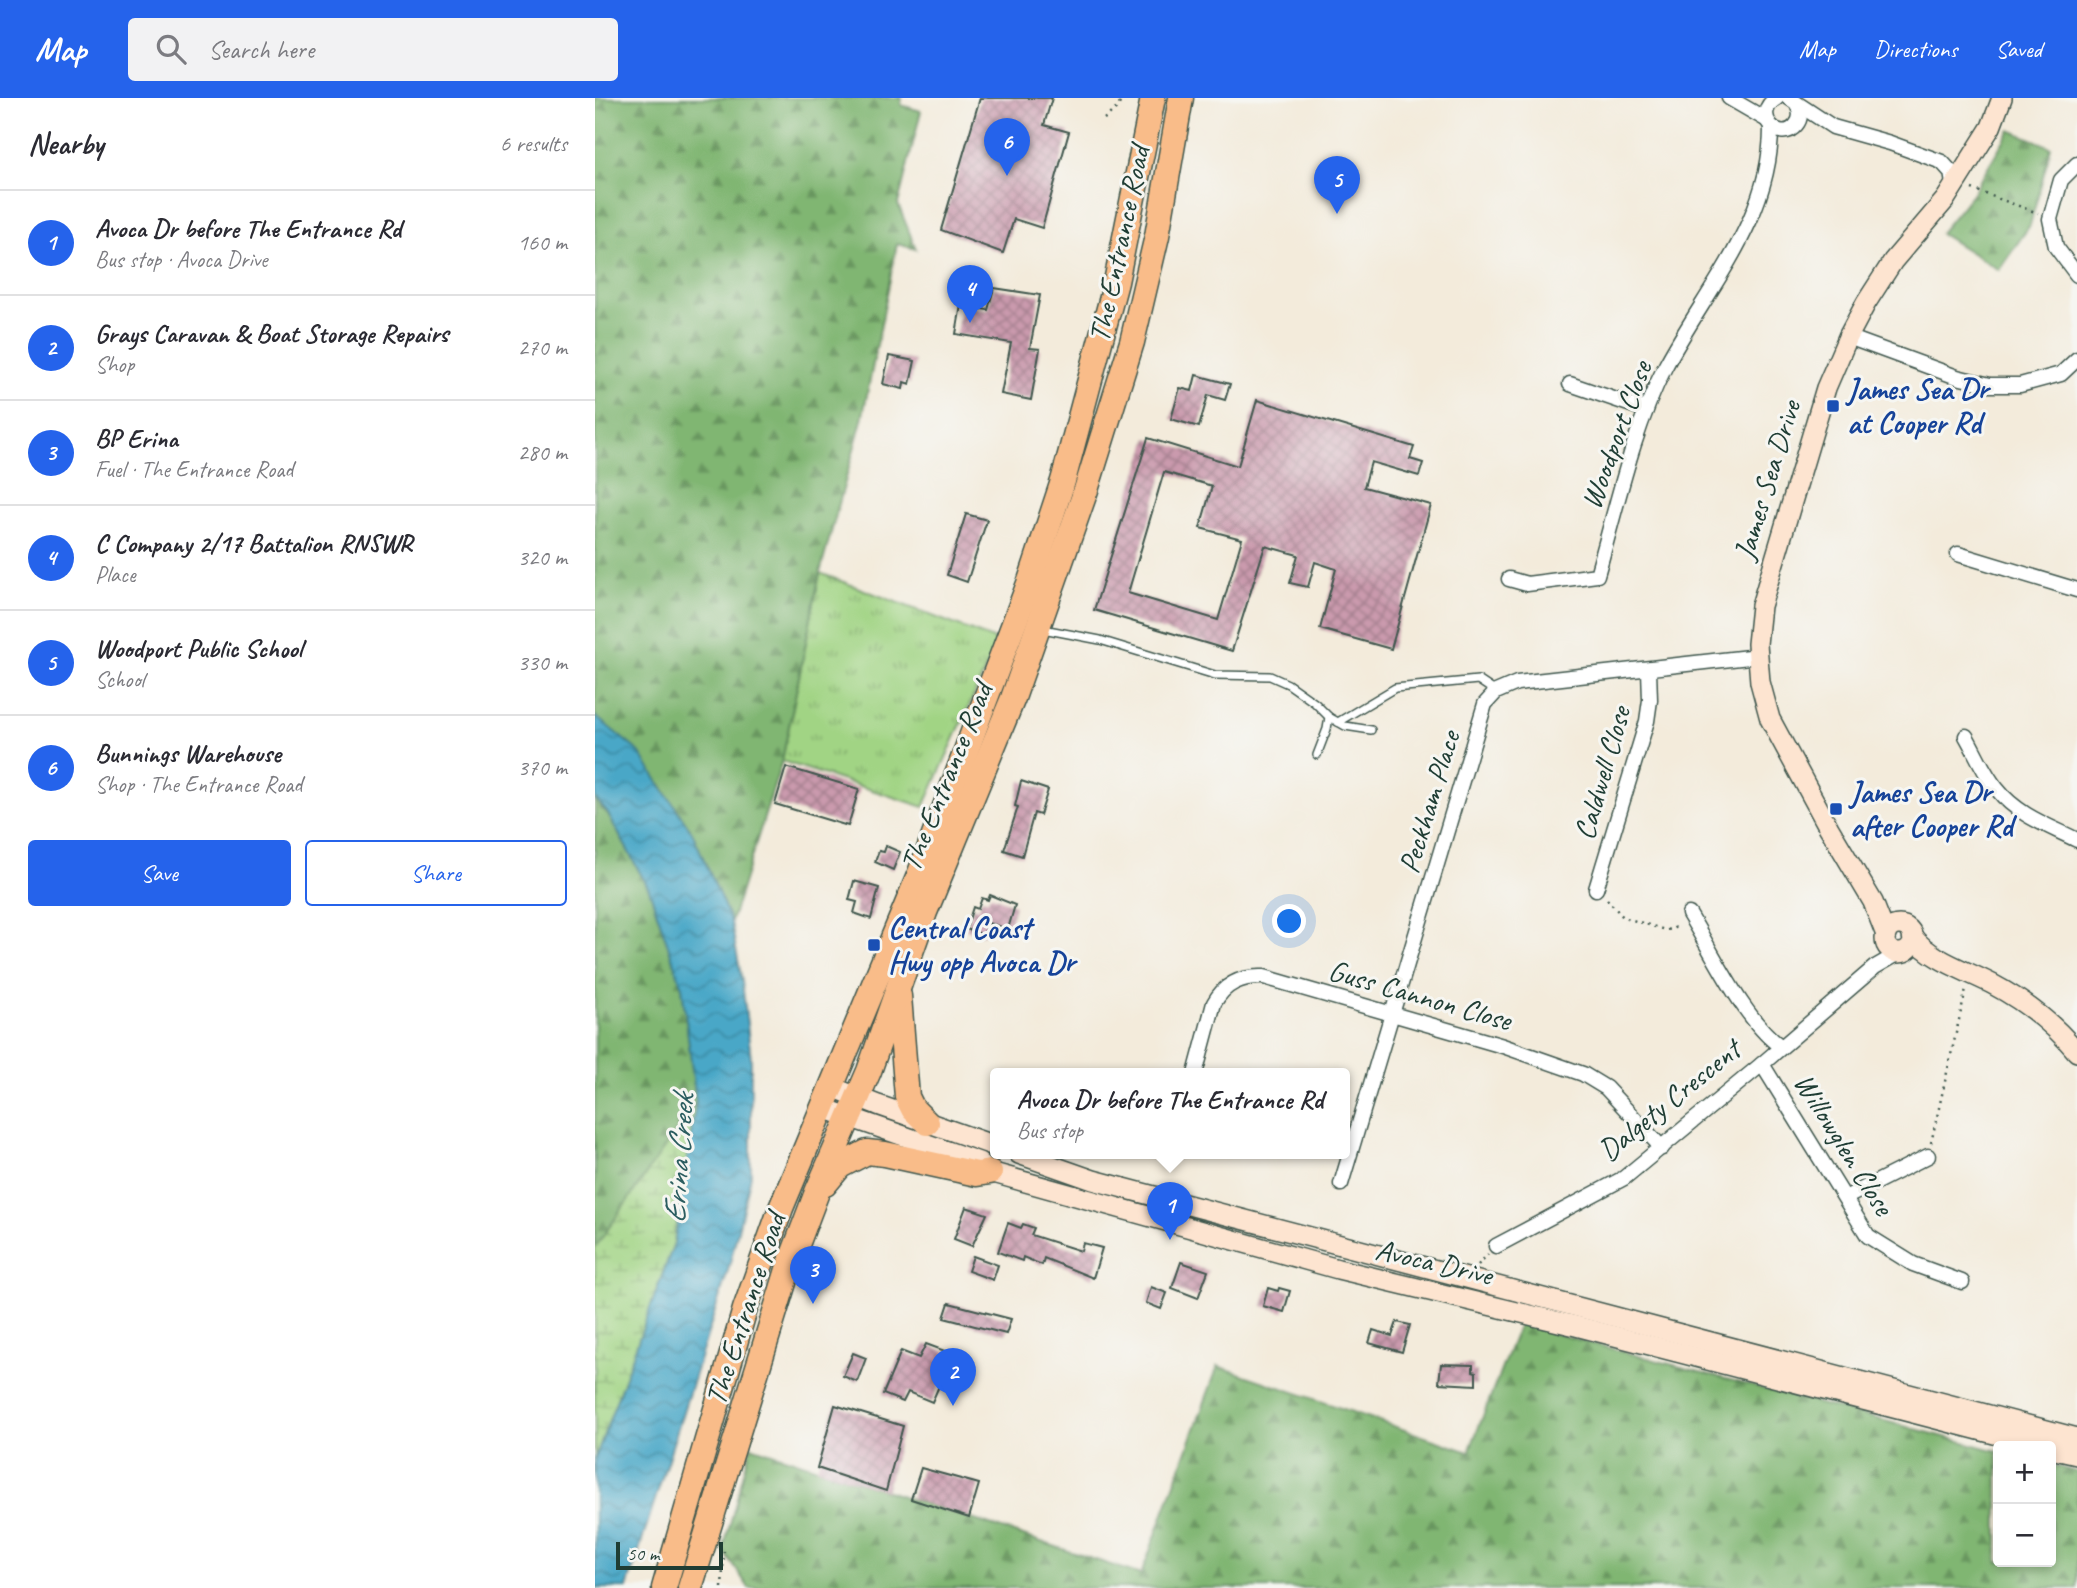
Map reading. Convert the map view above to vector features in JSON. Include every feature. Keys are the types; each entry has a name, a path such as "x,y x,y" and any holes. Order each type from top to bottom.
{"highway":[{"name":"The Entrance Road","path":"664,1588 745,1309 781,1208 948,799 1030,581 1059,494 1116,282 1153,98"},
{"name":"The Entrance Road","path":"690,1588 772,1317 817,1192 869,1071 925,912 1013,698 1086,490 1132,342 1157,236 1181,98"},
{"path":"898,985 907,1097 913,1109 927,1123"},
{"path":"817,1192 841,1166 867,1153 885,1154 977,1174 990,1172"}],"main road":[{"name":"James Sea Drive","path":"1898,940 1823,816 1770,719 1760,682 1758,656 1761,606 1826,388 1848,337 1893,261 1942,204 1962,186 2002,98"},
{"path":"1898,940 2021,1001 2073,1040"},
{"name":"Avoca Drive","path":"827,1097 979,1162 990,1172 1338,1269 1589,1329 2022,1441"},
{"name":"Avoca Drive","path":"853,1107 927,1123 990,1144"},
{"name":"Avoca Drive","path":"1033,1159 1093,1180 2077,1438"},
{"path":"2056,1450 2077,1455"}],"street":[{"path":"1729,98 1777,130 1833,127"},
{"name":"Woodport Close","path":"1768,162 1768,106 1776,98"},
{"path":"1791,129 1800,114 1793,101"},
{"path":"1793,101 1833,127 1890,143 1942,162 1962,186"},
{"name":"Woodport Close","path":"1509,579 1527,584 1597,575 1646,410 1666,366 1738,248 1768,162 1778,143 1791,129"},
{"path":"2077,164 2061,180 2050,219 2056,247 2077,275"},
{"path":"1848,337 1957,377 1990,385 2020,385 2061,374 2077,359"},
{"path":"1570,384 1646,410"},
{"path":"1958,554 2077,590"},
{"path":"1496,692 1517,683 1758,656"},
{"name":"Caldwell Close","path":"1596,889 1647,721 1650,700 1649,670"},
{"name":"Peckham Place","path":"1350,1155 1486,704 1496,692"},
{"path":"1966,736 1996,789 2013,805 2031,818 2077,840"},
{"path":"1689,914 1744,1006 1768,1037 1781,1047"},
{"name":"Dalgety Crescent","path":"1496,1246 1625,1178 1875,967 1898,940"},
{"name":"Guss Cannon Close","path":"1197,1068 1214,1003 1220,992 1249,976 1264,977 1543,1059 1583,1074 1606,1087 1662,1148"},
{"name":"Willowglen Close","path":"1762,1064 1868,1236 1913,1264 1962,1282"},
{"path":"1845,1198 1928,1156"},
{"name":"Peckham Place","path":"1341,1184 1349,1159"}],"lane":[{"path":"1039,628 1100,640 1215,675 1270,676 1288,684 1315,703 1329,717 1345,726 1371,730"},
{"path":"1338,722 1395,688 1478,680 1496,692"},
{"path":"1317,755 1329,717"}],"path":[{"path":"1104,118 1118,107 1122,98"},
{"path":"1962,186 2039,214"},
{"path":"1615,908 1623,917 1664,930 1673,929 1689,914"},
{"path":"1928,1156 1966,986"}],"green space":[{"path":"595,98 902,98 901,105 921,111 898,204 916,249 897,244 862,420 820,573 782,761 731,922 692,832 638,752 595,716"},
{"path":"2010,130 2051,147 2030,225 1999,270 1940,233 1972,194"},
{"path":"820,573 998,641 924,807 782,761"},
{"path":"595,799 610,818 649,889 682,987 696,1102 595,1248"},
{"path":"696,1102 674,1243 595,1459 595,1248"},
{"path":"1519,1324 1993,1450 1993,1567 2056,1567 2056,1466 2077,1472 2077,1588 749,1588 723,1550 751,1446 1141,1575 1218,1366 1469,1452"}],"water":[{"name":"Erina Creek","path":"595,716 638,751 692,832 731,922 742,981 751,1058 751,1176 729,1267 627,1588 595,1588 595,1459 674,1243 696,1102 682,987 649,889 607,812 595,798"}],"building":[{"path":"980,98 1052,98 1044,125 1069,132 1042,228 1014,219 1003,253 941,230"},
{"path":"994,288 1040,295 1030,348 1040,349 1031,400 1001,394 1011,343 956,334 961,305 988,310"},
{"path":"889,356 915,361 910,384 904,382 903,389 883,384"},
{"path":"1196,375 1230,384 1225,400 1208,395 1199,427 1171,419 1180,388 1192,391"},
{"path":"1257,400 1414,447 1410,459 1423,463 1419,476 1371,462 1364,487 1431,505 1391,649 1320,629 1336,569 1315,562 1308,587 1290,583 1298,555 1265,546 1232,651 1094,610 1148,438 1238,466","holes":["1164,472 1212,486 1200,528 1242,539 1218,620 1128,593"]},
{"path":"966,514 987,520 967,582 947,575"},
{"path":"786,767 859,789 848,826 775,804"},
{"path":"1021,781 1048,790 1040,815 1034,813 1022,856 1004,850 1018,807 1015,806"},
{"path":"886,846 900,852 893,870 875,862 879,851 884,852"},
{"path":"854,881 879,888 871,919 854,913 857,902 849,900"},
{"path":"990,895 1015,905 1008,929 988,923 984,935 966,929 973,907 978,909 982,898 988,900"},
{"path":"966,1207 987,1214 972,1246 954,1239"},
{"path":"1008,1223 1021,1228 1023,1224 1034,1228 1031,1235 1081,1251 1083,1243 1102,1248 1093,1278 1044,1258 1042,1265 1023,1257 1022,1261 998,1252"},
{"path":"973,1256 998,1265 993,1280 968,1271"},
{"path":"1181,1262 1208,1271 1198,1298 1172,1288"},
{"path":"1151,1287 1167,1293 1161,1309 1146,1303"},
{"path":"1268,1288 1290,1291 1284,1312 1263,1306"},
{"path":"949,1303 1011,1319 1006,1334 944,1318"},
{"path":"1397,1322 1410,1325 1402,1352 1369,1343 1373,1330 1392,1336"},
{"path":"926,1344 953,1354 932,1402 908,1392 903,1402 883,1394 901,1351 919,1358"},
{"path":"853,1353 866,1358 857,1382 843,1376"},
{"path":"1441,1364 1473,1365 1476,1385 1439,1383"},
{"path":"835,1405 903,1426 886,1491 817,1468"},
{"path":"921,1468 979,1484 969,1518 911,1499"}],"place":[{"name":"Bunnings Warehouse","path":"1007,176"},
{"name":"Woodport Public School","path":"1337,214"},
{"name":"C Company 2/17 Battalion RNSWR","path":"970,323"},
{"name":"James Sea Dr at Cooper Rd","path":"1833,406"},
{"name":"James Sea Dr after Cooper Rd","path":"1836,809"},
{"name":"Central Coast Hwy opp Avoca Dr","path":"874,945"},
{"name":"Avoca Dr before The Entrance Rd","path":"1170,1240"},
{"name":"BP Erina","path":"813,1304"},
{"name":"Grays Caravan & Boat Storage Repairs","path":"953,1406"}]}
